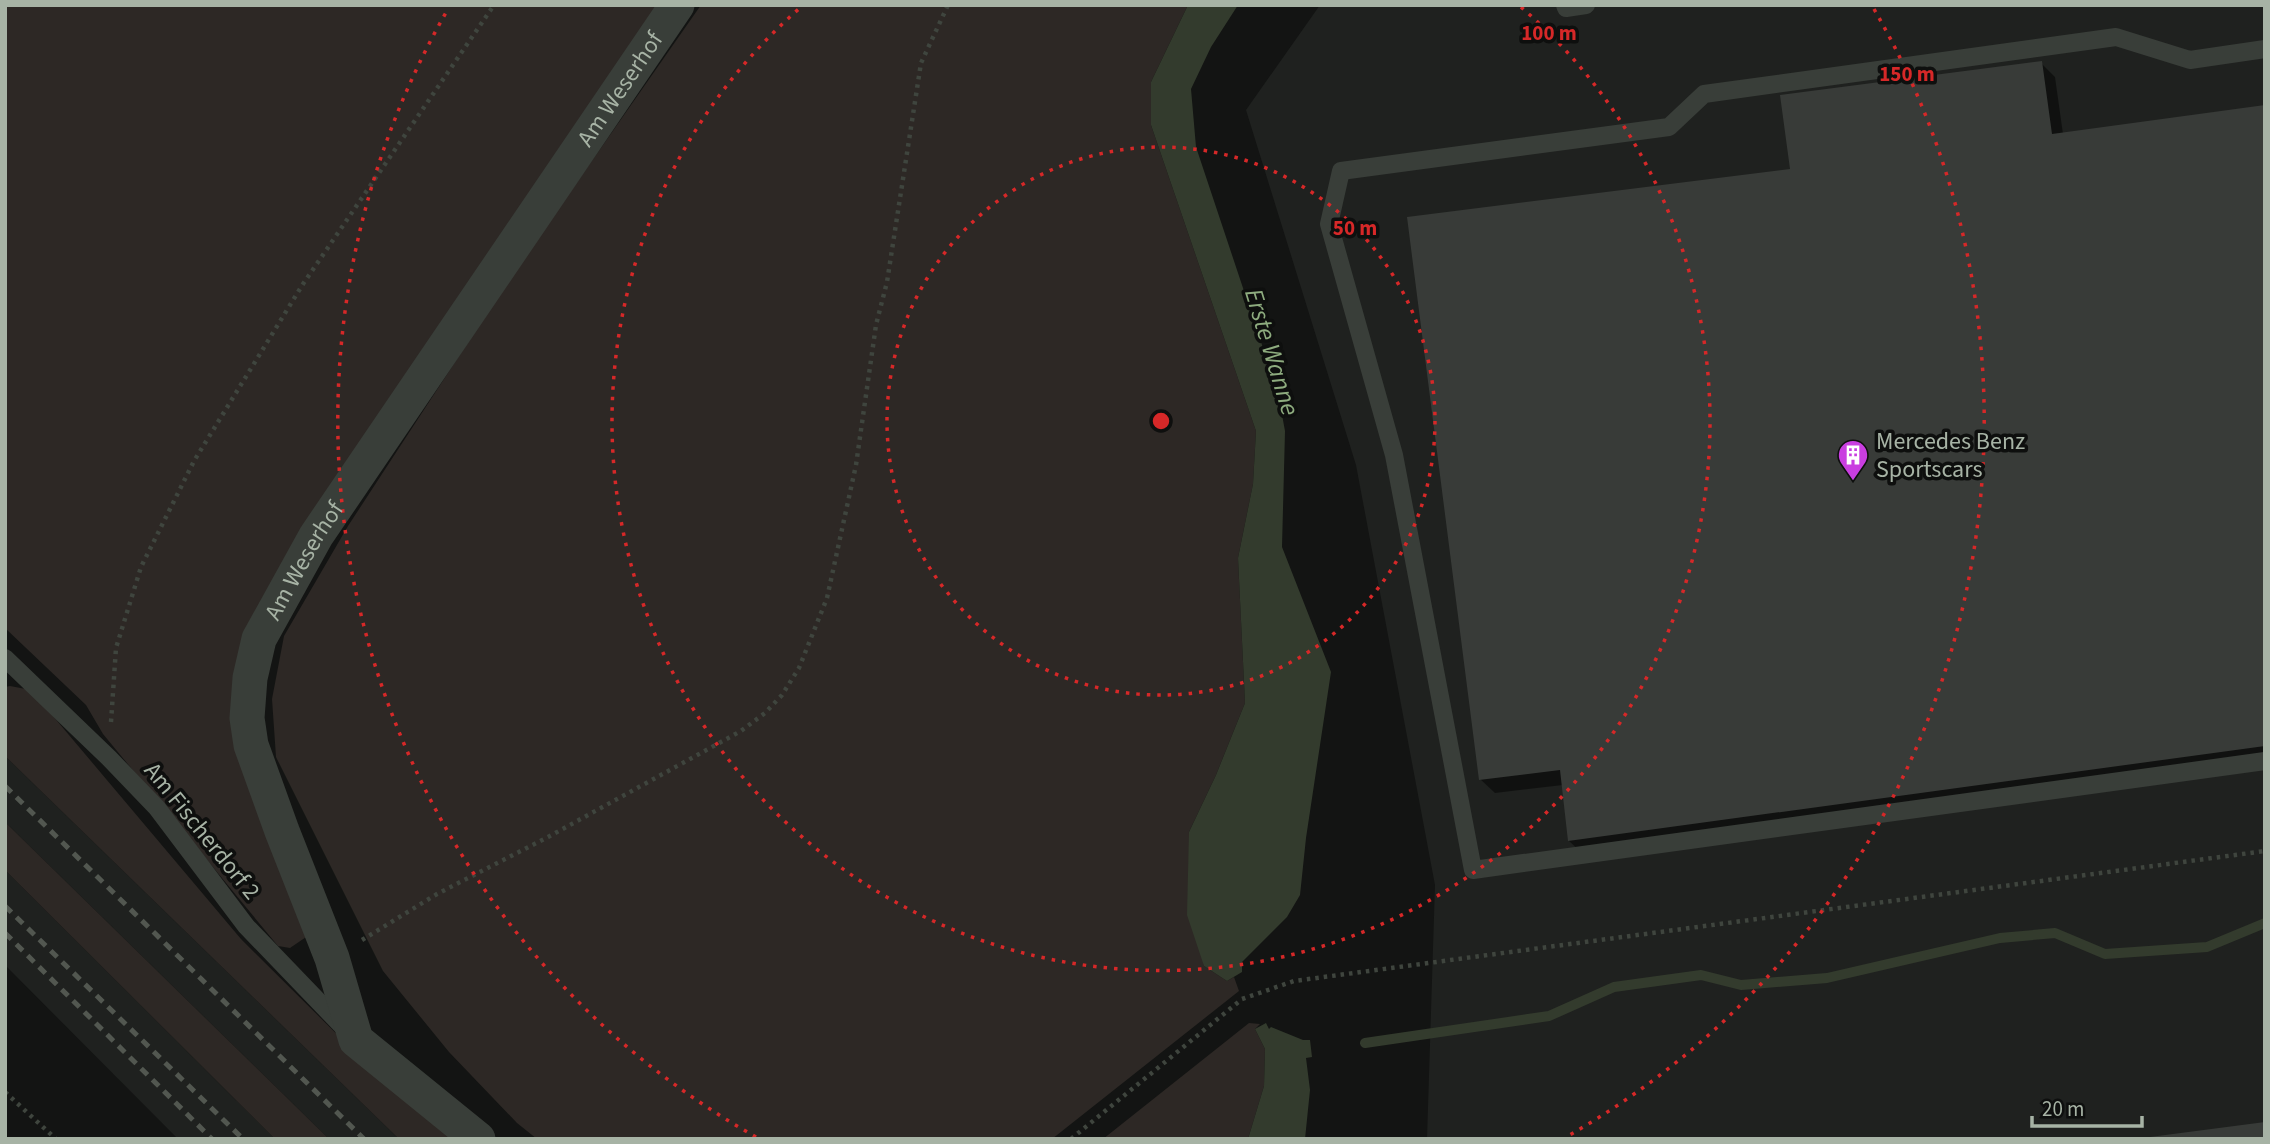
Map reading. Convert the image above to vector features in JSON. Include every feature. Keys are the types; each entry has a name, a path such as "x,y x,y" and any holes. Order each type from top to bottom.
{"street":[{"name":"Am Weserhof","path":"356,1040 332,958 251,745 247,718 250,678 259,639 316,536 677,5"},
{"path":"356,1040 478,1139"}],"lane":[{"path":"1565,5 1566,8 1587,5"},
{"path":"2265,50 2190,60 2116,37 1704,94 1669,127 1341,171 1328,224 1394,455 1473,870 2265,761"},
{"name":"Am Fischerdorf 2","path":"5,658 157,808 246,926 356,1040"}],"path":[{"path":"109,758 116,648 141,567 194,461 303,284 494,5"},
{"path":"332,958 437,894 548,837 741,731 765,713 782,695 799,668 812,639 827,598 838,554 856,465 876,325 887,282 921,63 948,5"},
{"path":"1071,1139 1242,999 1294,981 2265,851"},
{"path":"5,1092 55,1139"}],"shaded area":[{"path":"5,5 658,5 240,666 312,933 290,948 278,946 103,734 86,705 5,628"},
{"path":"701,5 1188,5 1151,82 1151,125 1256,431 1253,484 1238,558 1245,703 1189,832 1204,966 1227,981 1234,977 1239,991 1052,1139 537,1139 517,1123 449,1052 383,971 276,757 272,699 284,636 348,526 512,275"},
{"path":"1188,5 1238,5 1211,47 1191,89 1196,147 1278,393 1285,431 1282,547 1331,672 1300,895 1287,917 1242,962 1242,972 1227,981 1204,966 1187,915 1189,832 1245,703 1238,558 1253,484 1256,431 1151,125 1151,82"},
{"path":"1320,5 2265,5 2265,1139 1427,1139 1435,885 1356,465 1246,110"},
{"path":"5,687 31,690 241,939 383,1080 454,1139 399,1139 5,756"},
{"path":"5,756 399,1139 329,1139 5,822"},
{"path":"5,822 329,1139 275,1139 5,870"},
{"path":"5,870 275,1139 178,1139 5,965"},
{"path":"1249,1023 1260,1024 1255,1029 1265,1049 1264,1086 1248,1139 1103,1139"},
{"path":"1266,1023 1269,1029 1271,1027 1303,1040 1310,1040 1312,1057 1306,1058 1310,1090 1305,1139 1248,1139 1264,1086 1265,1049 1255,1029"}],"building":[{"name":"Mercedes Benz Sportscars","path":"2042,61 2052,134 2265,105 2265,746 1568,841 1560,770 1479,780 1407,217 1790,169 1780,95"},
{"path":"2265,1122 2265,1139 2150,1139 2150,1137"}],"waterway":[{"path":"1365,1043 1549,1016 1614,987 1701,975 1741,985 1827,978 2000,938 2055,933 2105,954 2207,947 2265,923"}],"railway":[{"path":"5,786 364,1139"},
{"path":"5,906 243,1139"},
{"path":"5,933 212,1139"}],"place":[{"name":"Mercedes Benz Sportscars","path":"1853,482"}],"water label":[{"name":"Erste Wanne","path":"1272,352"}]}
